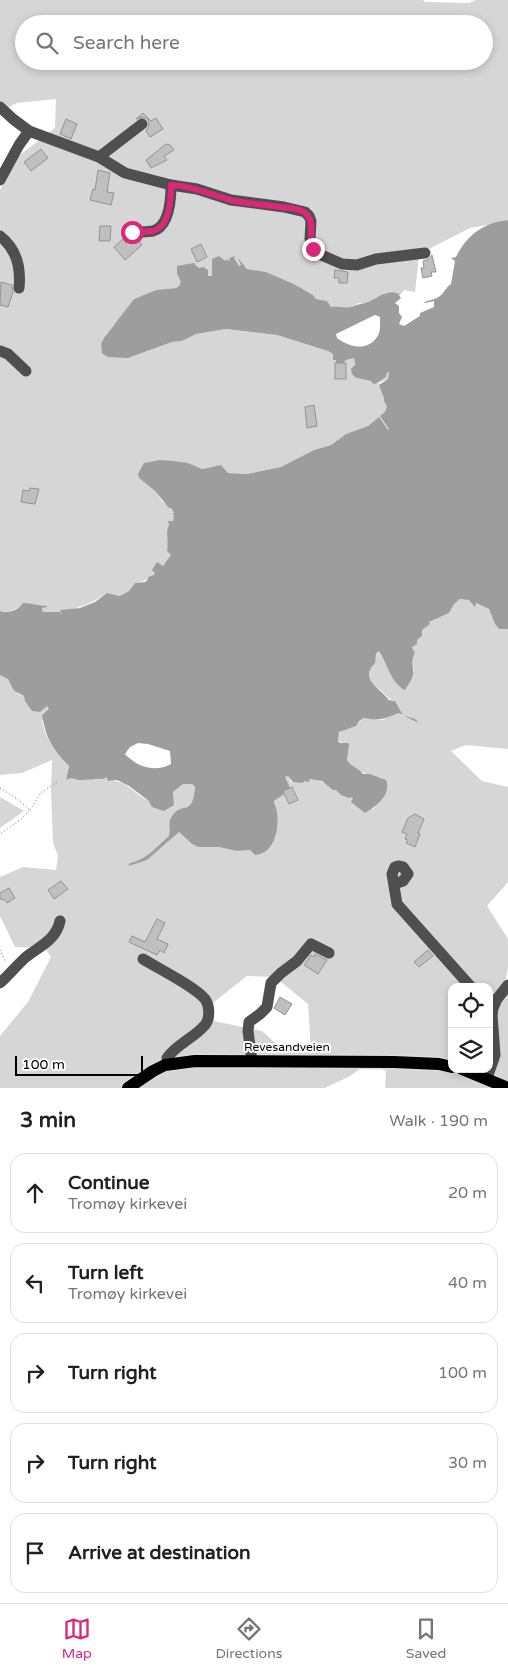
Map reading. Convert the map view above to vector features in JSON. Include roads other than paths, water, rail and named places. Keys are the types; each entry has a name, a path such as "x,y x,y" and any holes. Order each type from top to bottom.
{"main road":[{"name":"Revesandveien","path":"128,1088 153,1071 168,1064 195,1061 394,1062 448,1066"},
{"path":"473,1073 508,1088"}],"street":[{"path":"0,107 29,130 99,157 125,173 171,185 198,189 231,200 284,207 304,212 311,221 310,239 313,249 319,254 342,264 357,265 376,259 426,253"},
{"path":"99,157 142,124"},
{"path":"0,180 29,130"},
{"path":"132,232 154,231 160,227 170,207 171,185"},
{"path":"0,236 12,248 18,262 19,288"},
{"path":"0,351 8,354 26,371"},
{"path":"394,884 397,904 467,983"},
{"path":"0,983 25,958 46,944 54,936 59,928 60,920"},
{"path":"252,1061 248,1031 249,1022 266,1007 271,983 297,961 312,944 329,953"},
{"path":"143,958 198,992 208,1004 209,1018 207,1023 201,1030 172,1051 167,1058 168,1064"},
{"path":"493,1004 508,985"},
{"path":"487,1078 495,1055 493,1028"}]}
